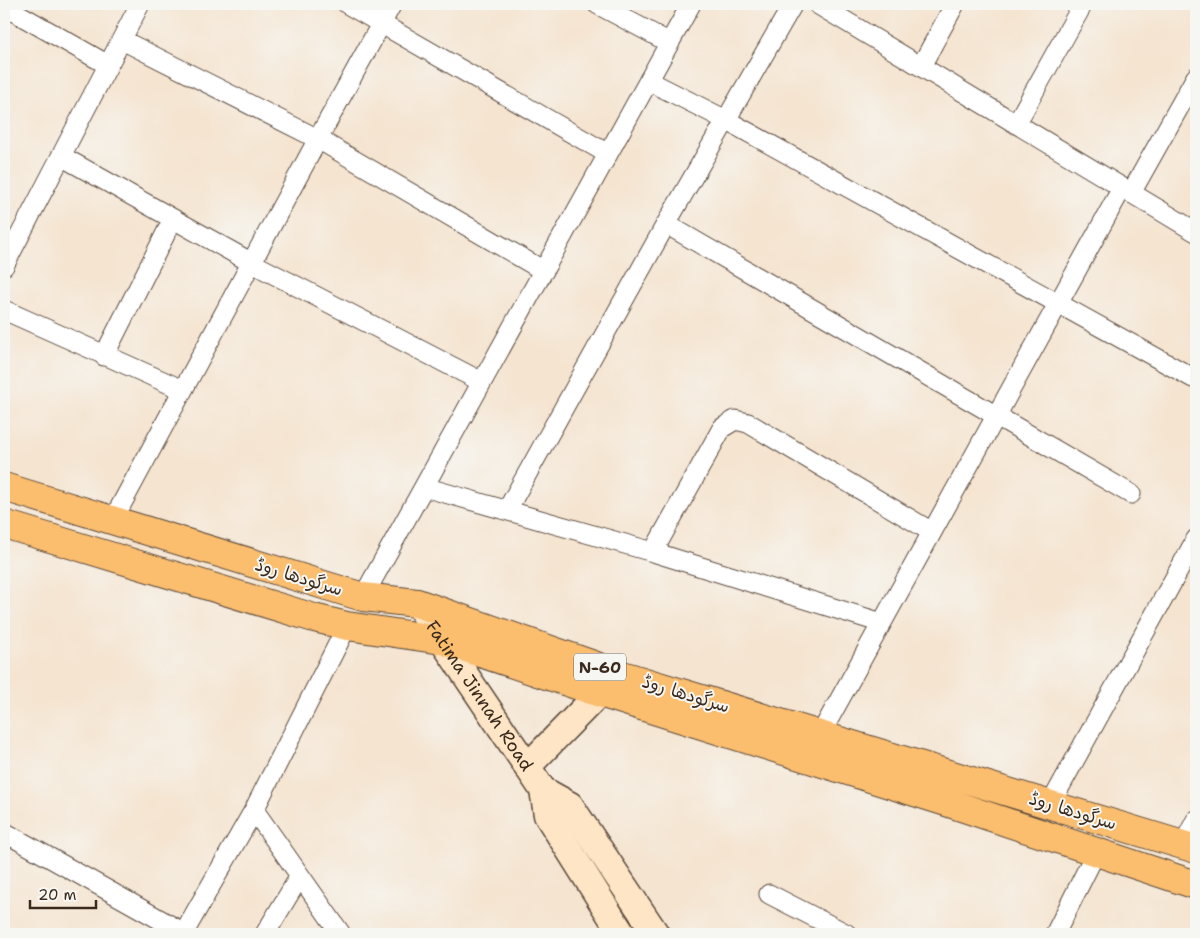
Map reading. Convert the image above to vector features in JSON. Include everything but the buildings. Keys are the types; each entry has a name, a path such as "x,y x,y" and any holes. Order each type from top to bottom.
{"highway":[{"name":"سرگودھا روڈ","path":"4,487 363,597 417,603 619,674 1190,847"},
{"name":"سرگودھا روڈ","path":"4,524 314,618 347,626 442,640 600,693 946,802 1196,885"}],"main road":[{"name":"Fatima Jinnah Road","path":"417,603 543,790 547,815 622,934"},
{"path":"527,767 619,674"},
{"name":"Fatima Jinnah Road","path":"543,790 570,805 656,934"}],"street":[{"path":"4,266 140,4"},
{"path":"347,4 608,154"},
{"path":"113,520 392,4"},
{"path":"597,4 670,43"},
{"path":"363,597 691,4"},
{"path":"507,510 666,224 793,4"},
{"path":"817,4 1196,232"},
{"path":"921,66 955,4"},
{"path":"1016,124 1083,4"},
{"path":"5,10 108,65"},
{"path":"122,40 318,139 544,271"},
{"path":"820,734 1059,303 1196,77"},
{"path":"649,81 726,120 1193,378"},
{"path":"61,156 252,262 482,382"},
{"path":"104,356 173,219"},
{"path":"666,224 1131,494"},
{"path":"4,310 183,390"},
{"path":"654,552 722,428 735,420 748,423 932,532"},
{"path":"424,487 654,552 882,623"},
{"path":"1050,804 1196,539"},
{"path":"4,832 184,934 254,810 347,626"},
{"path":"254,810 341,934"},
{"path":"1190,847 1196,820"},
{"path":"1055,934 1096,852"},
{"path":"265,934 300,876"},
{"path":"769,894 825,930 847,934"}]}
